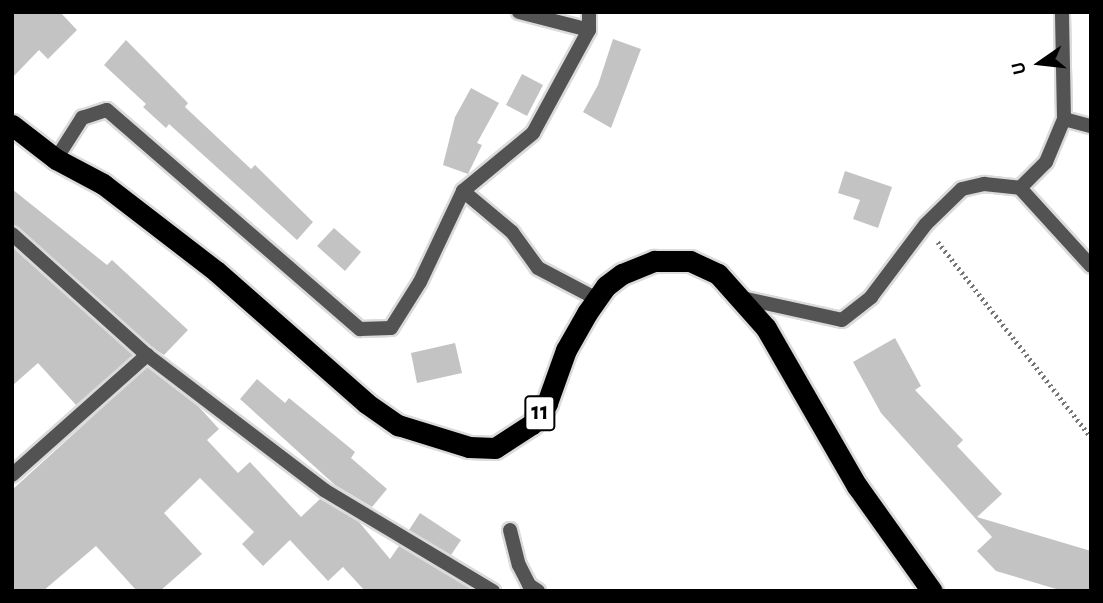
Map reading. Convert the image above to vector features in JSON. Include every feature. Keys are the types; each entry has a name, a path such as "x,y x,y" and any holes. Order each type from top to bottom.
{"highway":[{"name":"11","path":"12,125 57,159 103,184 216,271 366,403 398,425 469,447 495,448 532,424 547,403 566,350 606,286 622,274 665,261 690,261 718,274 766,328 857,486 932,591"}],"street":[{"path":"519,12 589,30"},
{"path":"57,159 82,118 107,110 360,329 375,331 391,328 400,316 463,191 533,133 589,30 589,12"},
{"path":"1020,188 1046,162 1064,119 1062,12"},
{"path":"1064,119 1091,126"},
{"path":"742,298 842,320 871,297 926,224 962,189 984,184 1020,188 1091,266"},
{"path":"463,191 512,232 545,273 599,300"},
{"path":"12,234 147,355 324,490 493,591"},
{"path":"12,475 147,355"},
{"path":"510,530 519,565 538,591"}],"path":[{"path":"926,224 1091,437"}],"building":[{"path":"12,12 60,12 77,30 48,59 39,50 12,78"},
{"path":"613,39 641,49 611,128 583,112 598,85"},
{"path":"126,40 188,103 185,107 251,169 255,165 313,222 297,240 169,124 166,128 143,107 146,104 104,65"},
{"path":"522,74 543,85 527,116 506,105"},
{"path":"471,88 499,103 477,143 482,145 468,174 443,165 455,117"},
{"path":"845,171 892,187 878,228 853,219 860,200 838,193"},
{"path":"12,189 107,265 112,260 188,330 164,355 153,348 12,225"},
{"path":"334,228 361,252 345,271 317,246"},
{"path":"12,247 133,355 76,405 38,363 12,386"},
{"path":"895,338 921,386 915,390 963,440 957,446 1002,494 977,517 1091,551 1091,591 1063,591 996,571 977,551 992,537 881,413 853,362"},
{"path":"455,343 462,373 417,383 411,353"},
{"path":"147,367 199,407 219,429 207,440 238,473 250,462 301,517 320,499 359,522 390,559 399,546 474,591 365,591 343,567 328,581 290,540 263,566 242,544 254,532 200,478 164,513 202,554 160,591 137,591 96,546 43,591 12,591 12,490"},
{"path":"257,379 285,403 289,398 355,452 351,458 387,489 372,507 335,485 240,399"},
{"path":"420,513 461,540 451,555 409,530"}]}
